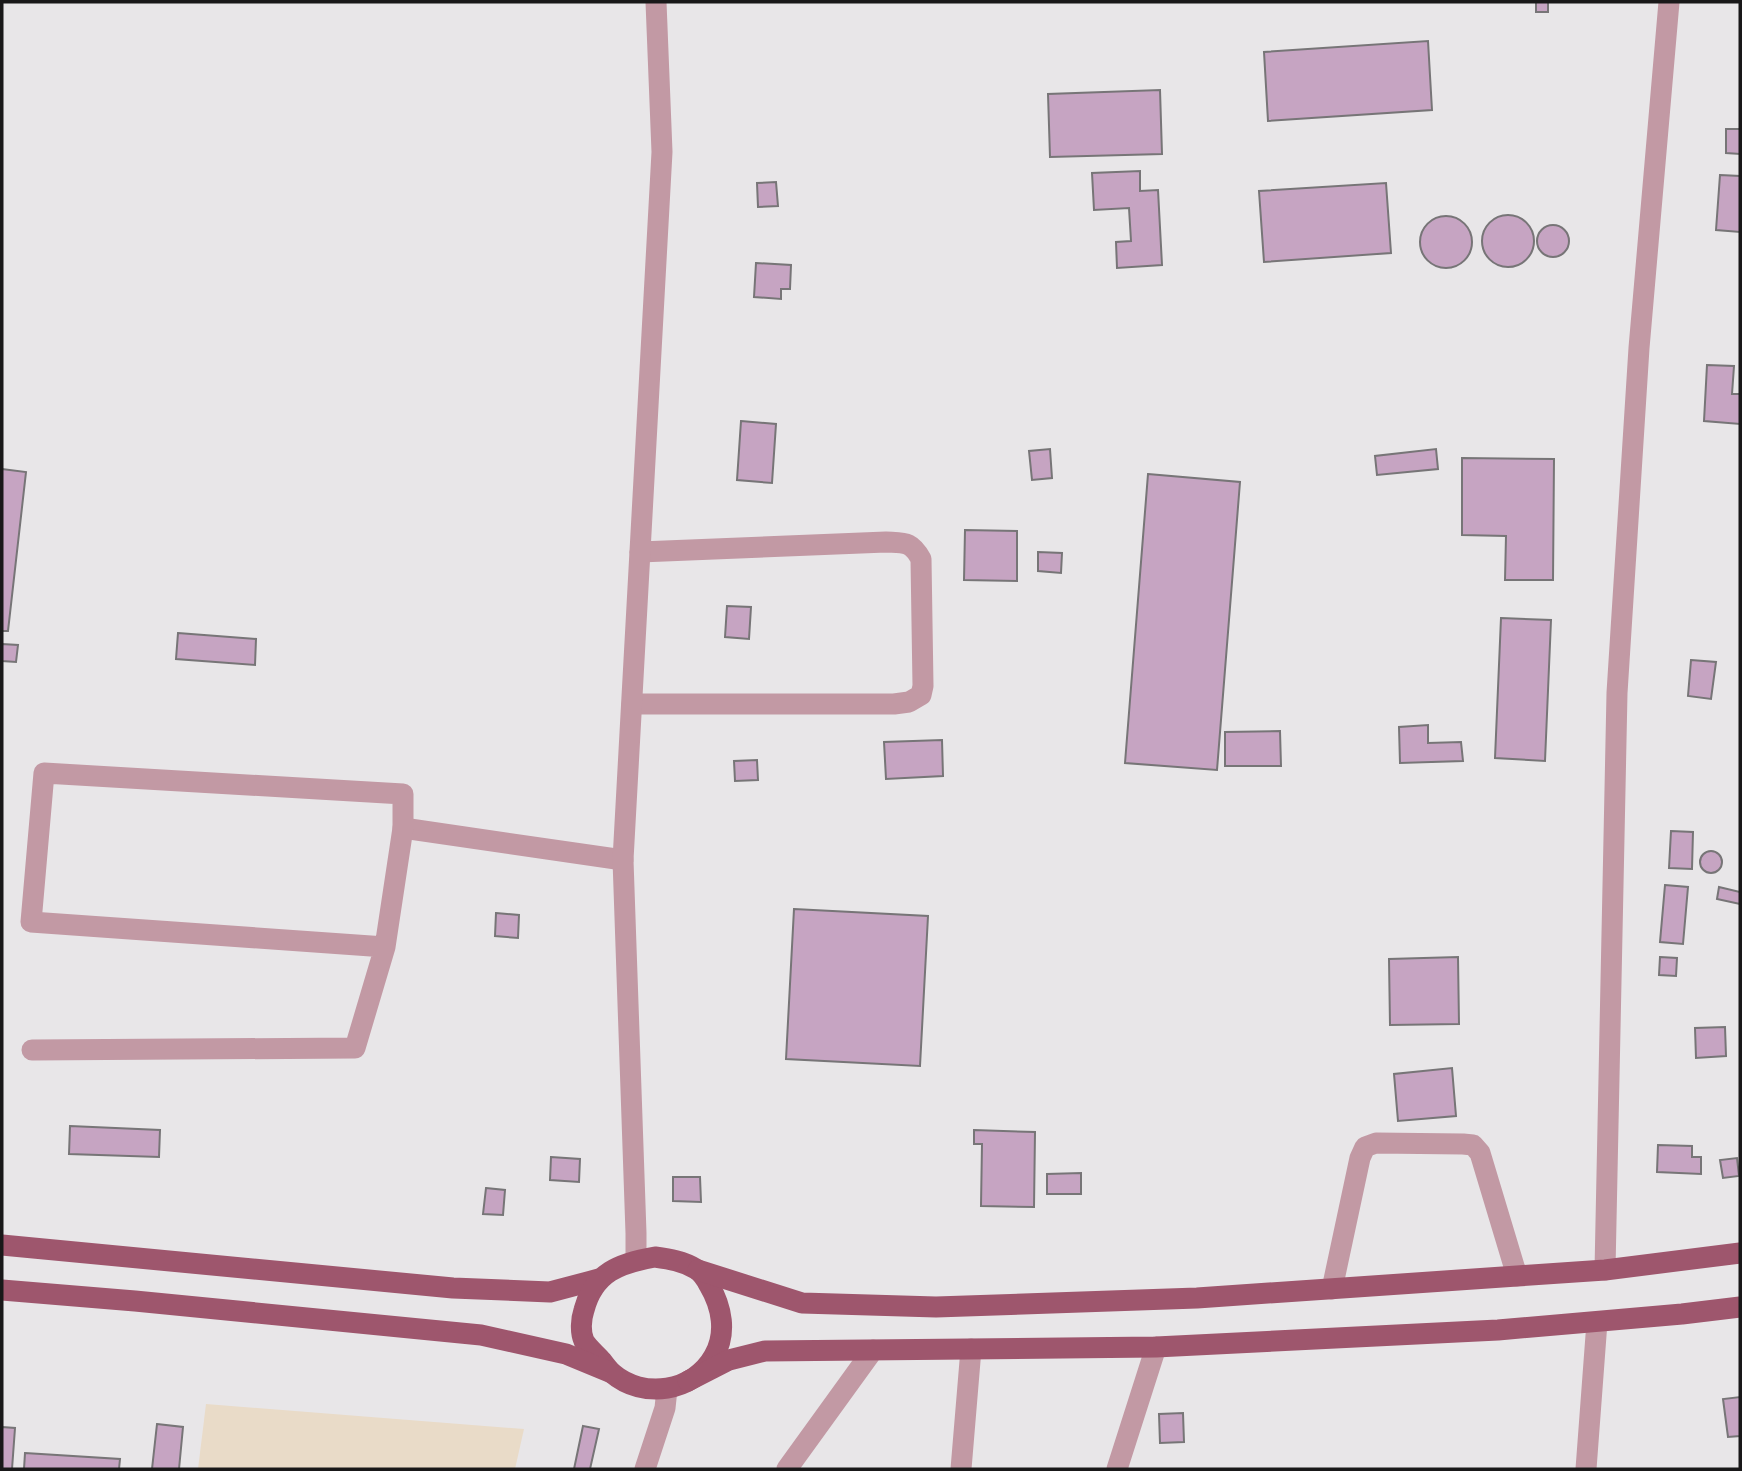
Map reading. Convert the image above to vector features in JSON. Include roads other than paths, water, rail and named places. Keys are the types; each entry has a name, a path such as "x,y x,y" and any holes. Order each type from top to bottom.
{"main road":[{"path":"2,1245 453,1288 550,1292 599,1279"},
{"path":"612,1373 584,1341 581,1320 586,1301 599,1279 616,1266 655,1257 675,1259 698,1270 802,1303 936,1307 1197,1298 1332,1289 1605,1270 1740,1253"},
{"path":"688,1381 702,1372 714,1356 721,1337 722,1317 717,1298 698,1270"},
{"path":"2,1290 481,1335 566,1354 612,1373 628,1384 648,1389 667,1389 729,1360 765,1351 1156,1347 1497,1330 1740,1307"}],"street":[{"path":"636,1260 623,860 662,152 656,2"},
{"path":"1605,1270 1617,694 1639,348 1669,2"},
{"path":"632,704 894,704 909,702 921,695 923,686 921,559 915,548 904,543 886,542 640,552"},
{"path":"32,1050 355,1048 385,947 403,828 403,794 44,773 31,922 385,947"},
{"path":"403,828 623,860"},
{"path":"1332,1289 1360,1158 1365,1147 1376,1143 1463,1143 1473,1146 1480,1153 1517,1276"},
{"path":"1586,1469 1597,1322"},
{"path":"1118,1469 1156,1347"},
{"path":"961,1469 971,1349"},
{"path":"787,1469 873,1350"},
{"path":"645,1469 664,1408 667,1389"}]}
